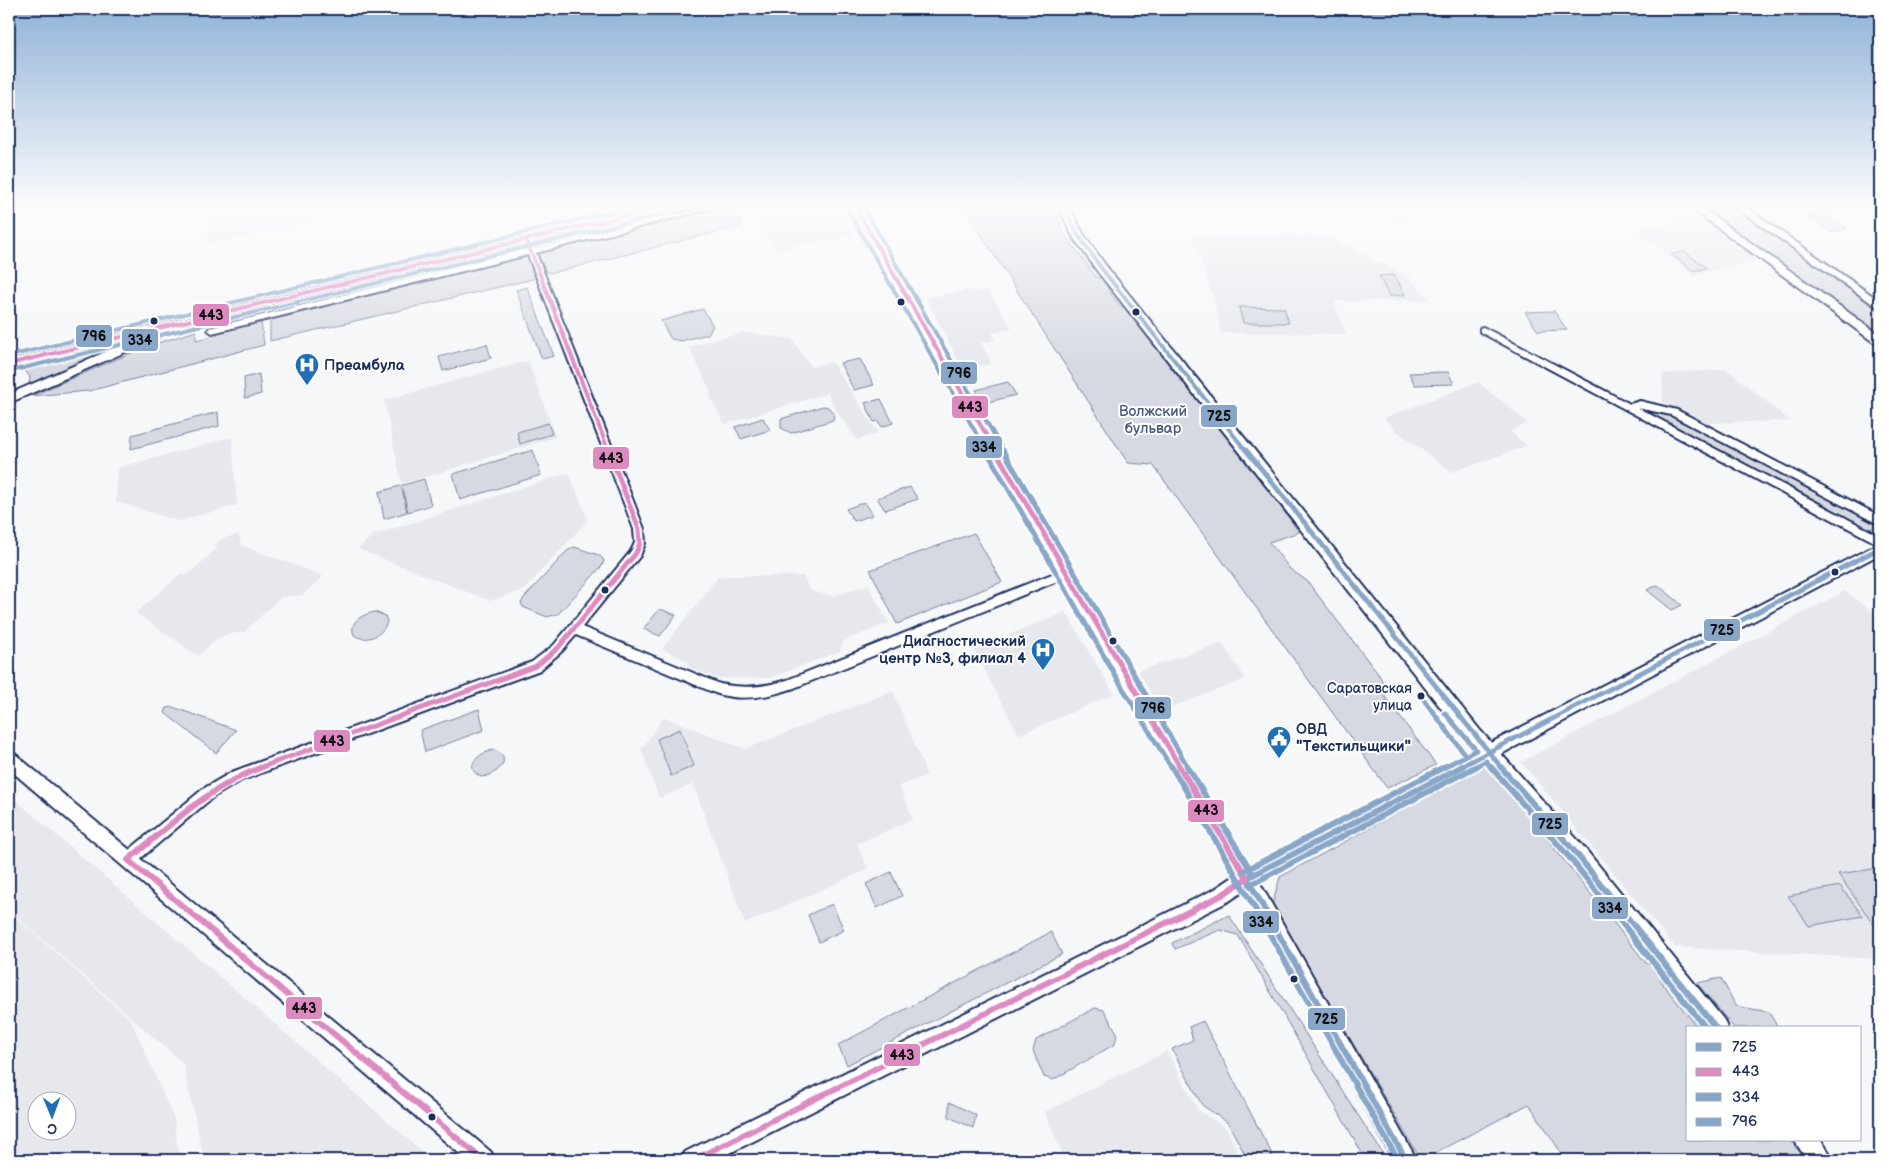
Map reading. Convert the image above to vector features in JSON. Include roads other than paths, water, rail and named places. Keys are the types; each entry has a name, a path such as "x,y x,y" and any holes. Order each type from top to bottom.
{"main road":[{"path":"9,364 440,260"},
{"path":"1095,260 1488,752 1575,852 1714,1026"},
{"path":"1808,1142 1822,1160"}],"street":[{"path":"212,330 496,260"},
{"path":"128,860 208,793 237,776 525,671 550,656 639,549 641,534 534,260"},
{"path":"885,260 1123,673 1247,878 1406,1160"},
{"path":"1767,260 1880,341"},
{"path":"1814,260 1880,306"},
{"path":"376,275 404,282"},
{"path":"9,399 187,320"},
{"path":"1483,330 1880,541"},
{"path":"1630,407 1640,404 1674,412 1880,521"},
{"path":"694,1160 1222,895 1247,878 1880,548"},
{"path":"574,629 719,689 738,693 756,693 790,684 1066,573"},
{"path":"9,759 483,1160"}],"place":[{"name":"Преамбула","path":"307,386"},
{"name":"Диагностический центр №3, филиал 4","path":"1043,671"},
{"name":"Саратовская улица","path":"1421,696"},
{"name":"ОВД \"Текстильщики\"","path":"1279,759"}],"park label":[{"name":"Волжский бульвар","path":"1153,420"}]}
